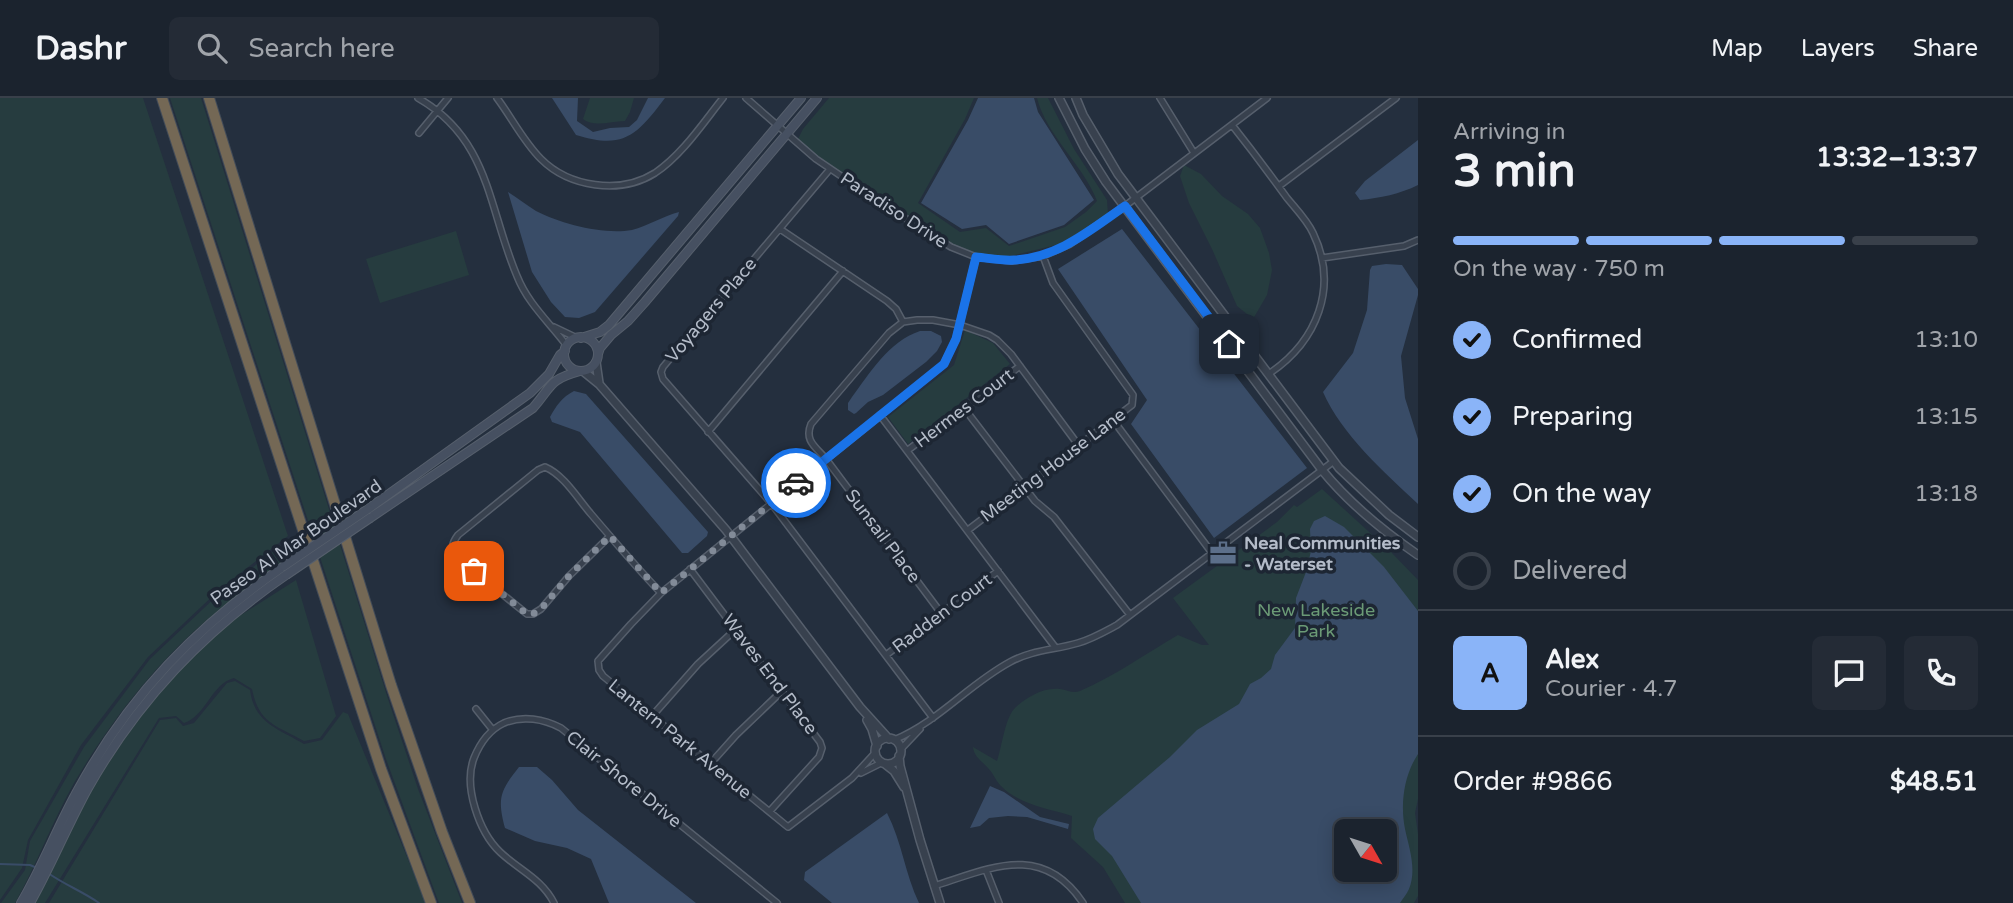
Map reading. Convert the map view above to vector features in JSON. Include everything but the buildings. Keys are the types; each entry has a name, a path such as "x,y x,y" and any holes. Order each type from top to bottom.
{"highway":[{"path":"162,98 381,769 431,903"},
{"path":"209,98 391,685 438,821 470,903"}],"main road":[{"path":"801,98 609,326 600,332 579,338 566,349 568,364 581,371 590,368 604,342 645,302 817,98"},
{"path":"579,338 593,342 597,358"},
{"name":"Paseo Al Mar Boulevard","path":"22,903 82,791 155,691 196,647 273,579 537,387 566,349"},
{"name":"Paseo Al Mar Boulevard","path":"82,791 95,759 160,672 240,597 273,579 533,408 560,376 581,371"},
{"path":"30,903 82,791"}],"street":[{"path":"418,98 438,111 457,130 473,153 484,176 517,277 533,306 549,323 566,349"},
{"path":"419,133 448,98"},
{"path":"497,98 528,145 543,162 564,176 593,186 628,183 653,174 674,157 723,98"},
{"name":"Paradiso Drive","path":"746,98 816,159 951,247 976,257 1012,261 1043,256 1070,244 1268,98"},
{"path":"1059,98 1085,149 1106,182 1322,470 1337,488 1378,526 1418,555"},
{"path":"1076,98 1118,173 1334,461 1361,490 1418,537"},
{"path":"1160,98 1194,153"},
{"path":"1381,98 1386,105"},
{"path":"1279,186 1396,98"},
{"path":"1232,125 1312,230 1322,258 1324,291 1314,325 1305,341 1270,373"},
{"name":"Voyagers Place","path":"830,169 661,372 663,379 771,503 886,655 930,720"},
{"path":"780,229 887,301 904,322 933,320 960,325 997,340 1020,366 1079,446"},
{"path":"1322,258 1404,246 1417,240"},
{"name":"Meeting House Lane","path":"968,530 1132,405 1133,395 1053,283 1043,256"},
{"name":"Lantern Park Avenue","path":"852,778 789,827 603,676 598,661 661,593 944,364 956,339 976,257"},
{"path":"708,432 843,271"},
{"name":"Sunsail Place","path":"904,322 889,333 811,425 808,436 941,613"},
{"path":"549,323 579,338"},
{"path":"597,358 599,384"},
{"name":"Hermes Court","path":"908,450 1020,366"},
{"path":"581,371 599,384 731,536 860,707 873,729 876,750 883,764 894,771 909,797"},
{"path":"964,408 1035,501 1054,517 1130,615"},
{"path":"880,415 1055,647"},
{"path":"1113,420 1212,553"},
{"path":"852,778 882,741 930,720 1009,662 1024,655 1094,638 1130,615 1334,461"},
{"path":"610,536 569,576 541,609 533,614 527,614 456,557 452,549 458,534 545,467 553,470 661,593"},
{"name":"Waves End Place","path":"691,569 820,742 821,753 815,763 770,811"},
{"name":"Radden Court","path":"886,655 998,571"},
{"path":"653,715 691,671 736,629"},
{"path":"711,763 782,691"},
{"path":"860,707 898,743 900,766 940,903"},
{"path":"476,709 492,729 478,746 470,767 470,789 475,806 496,847 540,883 554,903"},
{"name":"Clair Shore Drive","path":"492,729 521,719 537,719 561,728 777,903"},
{"path":"852,778 893,762 930,720"},
{"path":"934,887 999,866 1018,864 1044,869 1069,885 1083,903"},
{"path":"986,870 999,903"}],"green space":[{"path":"0,98 143,98 288,536 219,590 148,657 81,745 28,840 22,868 0,900"},
{"path":"170,98 201,98 388,699 418,789 462,903 439,903 386,759"},
{"path":"590,98 634,98 625,121 597,124 583,119"},
{"path":"829,98 974,98 918,203 960,232 986,228 1009,246 1065,227 1097,201 1083,175 1048,125 1037,98 1048,98 1074,149 1107,200 1108,214 1064,243 1007,257 974,253 952,244 879,199 818,157 798,139"},
{"path":"1184,165 1201,174 1222,196 1248,214 1260,228 1272,270 1267,295 1253,319 1237,306 1189,203 1180,176"},
{"path":"456,231 469,275 380,303 366,259"},
{"path":"965,330 993,343 1010,364 908,444 888,417 954,365"},
{"name":"New Lakeside Park","path":"1322,489 1418,580 1418,799 1415,813 1418,834 1418,896 1414,903 1125,903 1103,867 1071,838 1072,816 1034,805 1008,792 977,756 973,747 997,761 1012,711 1036,694 1054,689 1080,691 1118,672 1178,635 1202,645 1209,645 1173,598 1277,522 1294,505 1297,507"},
{"path":"285,542 290,558 208,619 169,655 134,695 74,783 15,903 1,903 25,870 30,841 84,747 150,659 221,592"},
{"path":"296,580 336,716 320,738 304,741 277,727 259,710 252,689 234,678 226,681 192,719 184,723 176,716 159,718 45,903 34,903 95,780 138,718 175,673 216,634"},
{"path":"235,681 250,690 252,701 262,718 304,744 322,740 343,712 348,714 426,903 49,903 160,720 176,718 183,726 194,723 227,683"}],"water":[{"path":"552,98 578,98 577,121 593,132 629,127 637,120 648,98 665,98 637,130 618,140 606,141 576,135"},
{"path":"978,98 1034,98 1038,112 1094,200 1064,225 1009,244 986,225 962,229 921,203"},
{"path":"1418,140 1418,185 1390,195 1360,200 1355,193 1365,181"},
{"path":"508,192 546,216 596,230 632,230 679,212 595,312 579,318 565,317 551,302 532,272"},
{"path":"1122,229 1307,468 1214,538 1131,424 1147,400 1058,269"},
{"path":"1402,265 1418,289 1401,356 1405,398 1418,439 1418,504 1352,438 1323,392 1353,353 1367,310 1370,270 1372,266"},
{"path":"920,331 931,331 941,336 942,342 937,351 883,395 868,402 856,413 848,410 848,403 881,359 899,342"},
{"path":"574,391 586,394 708,532 688,553 682,553 580,432 552,422 550,417 557,406"},
{"name":"New Lakeside Park","path":"1325,516 1344,527 1384,567 1418,611 1418,754 1406,780 1403,800 1412,866 1409,889 1400,903 1141,903 1112,856 1095,839 1093,829 1098,818 1170,757 1197,730 1239,704 1250,684 1271,669 1275,655 1295,628 1296,598 1311,551 1310,529 1314,521"},
{"path":"519,767 537,767 578,810 696,903 609,903 591,859 567,848 535,841 505,828 501,809 502,795"},
{"path":"990,786 1004,792 1040,817 1069,824 1068,829 1027,817 1008,816 989,818 980,826 970,828"},
{"path":"887,813 919,903 832,903 804,880 805,872"}],"waterway":[{"path":"0,864 30,865 37,868"},
{"path":"48,873 99,903"}],"way so far":[{"path":"474,571 527,614 533,614 541,609 569,576 610,536 661,593 796,483"}],"place":[{"name":"Neal Communities - Waterset","path":"1223,553"}],"route":[{"path":"796,483 944,364 956,339 976,257 1012,261 1043,256 1070,244 1125,206 1229,344"}]}
